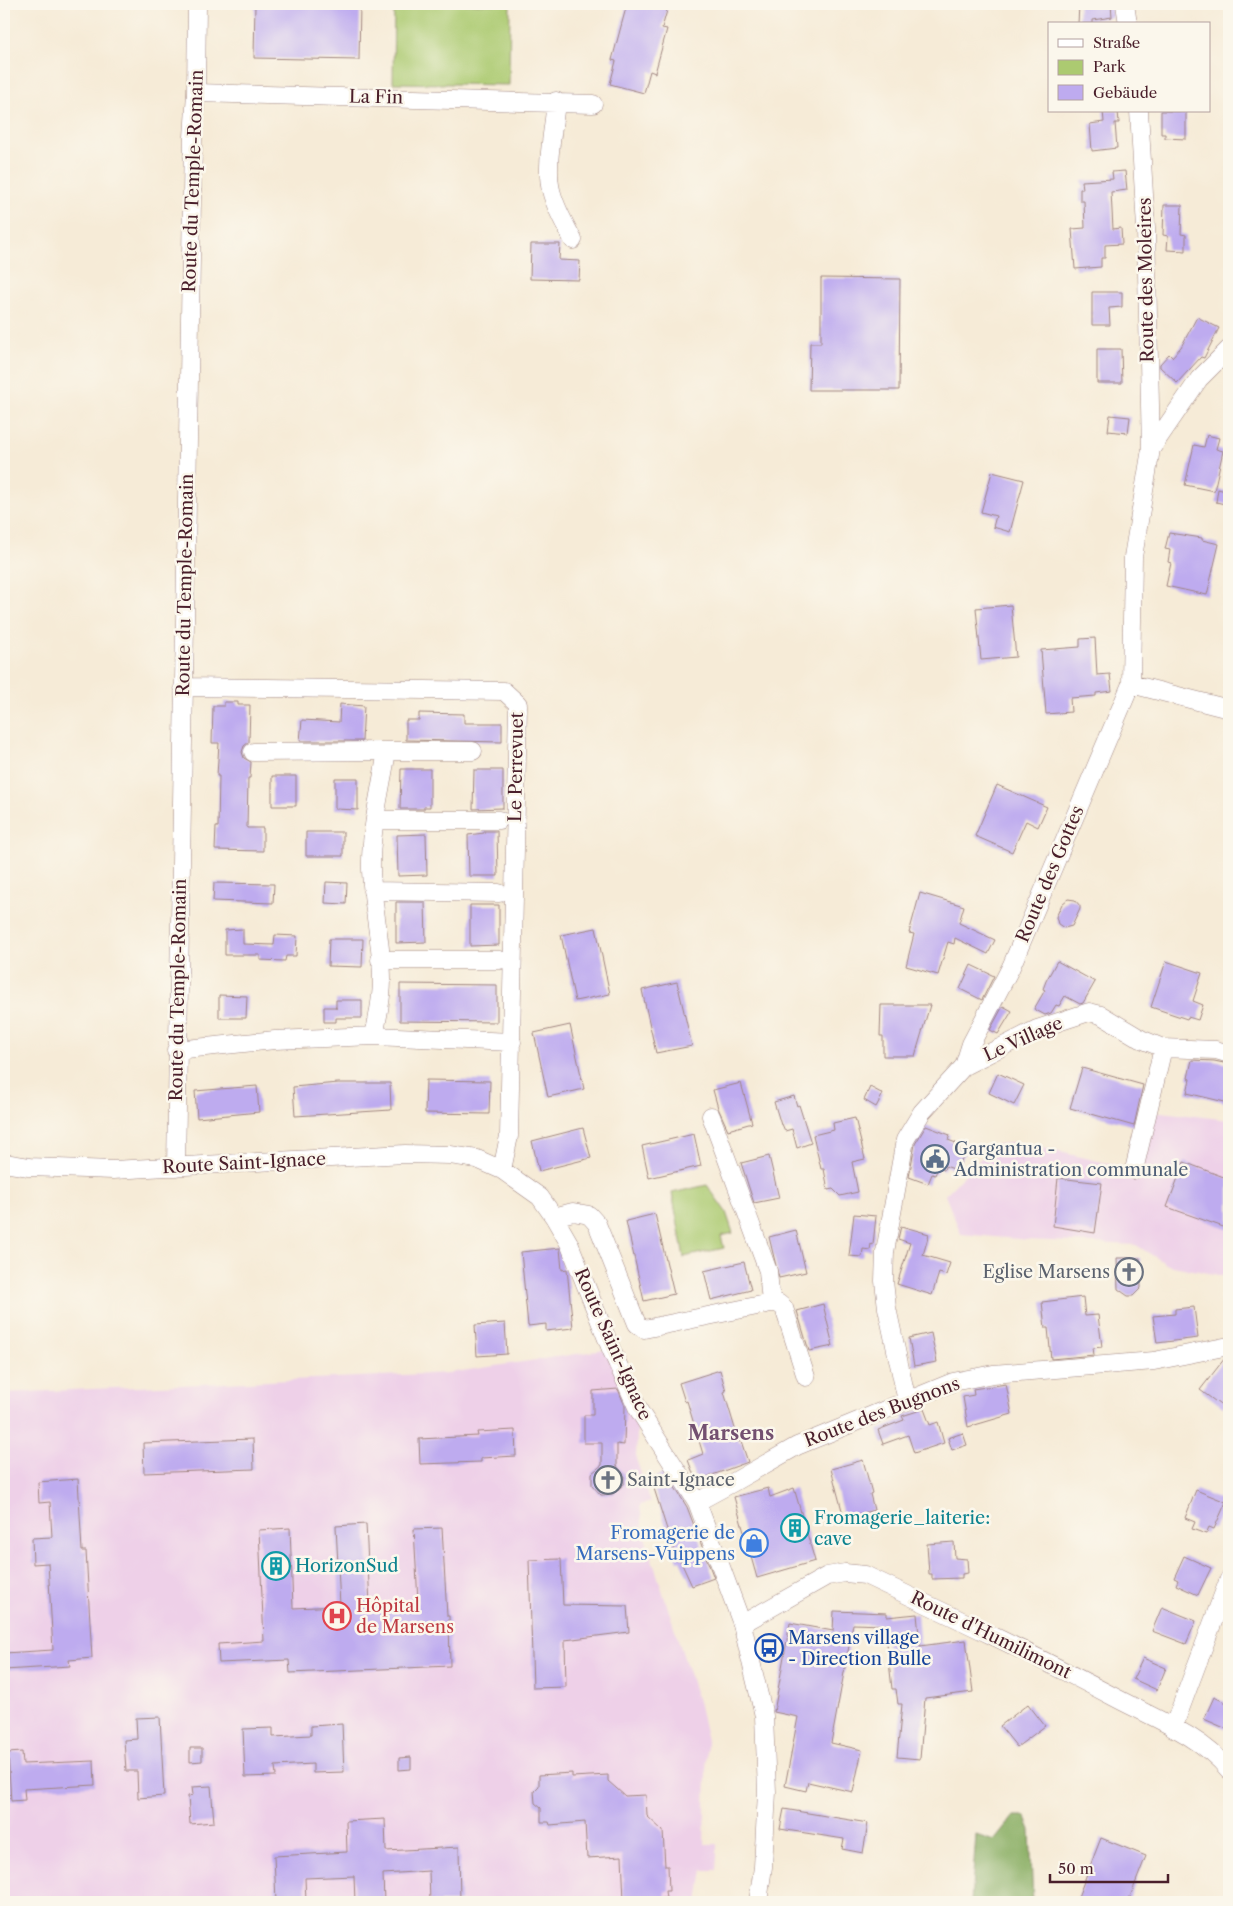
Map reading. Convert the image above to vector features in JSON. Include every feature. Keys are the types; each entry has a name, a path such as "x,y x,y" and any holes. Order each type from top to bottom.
{"street":[{"name":"Route du Temple-Romain","path":"176,1167 176,1050 197,4"},
{"path":"1125,4 1128,22"},
{"name":"La Fin","path":"196,93 556,101 593,104"},
{"path":"556,101 548,174 555,204 573,240"},
{"name":"Route des Moleires","path":"1139,112 1146,228 1151,448"},
{"name":"Route des Gottes","path":"907,1401 884,1281 885,1252 905,1140 922,1112 964,1066 972,1044 1011,967 1131,684 1133,557 1151,448 1199,379 1229,349"},
{"path":"1131,684 1229,709"},
{"name":"Le Perrevuet","path":"183,687 504,691 518,704 509,1136 502,1170"},
{"path":"374,1036 381,1005 380,960 371,866 386,751"},
{"path":"253,752 473,751"},
{"path":"376,820 499,820"},
{"path":"372,891 499,893"},
{"path":"380,960 500,960"},
{"name":"Le Village","path":"964,1066 1037,1029 1089,1012 1101,1015 1141,1039 1163,1048 1216,1050 1229,1054"},
{"path":"176,1050 275,1040 374,1036 512,1042"},
{"path":"1134,1170 1163,1048"},
{"path":"711,1116 768,1271 771,1303 778,1303 784,1308 806,1377"},
{"name":"Route Saint-Ignace","path":"4,1163 71,1169 176,1167 405,1154 450,1155 477,1159 502,1170 540,1197 569,1243 611,1349 638,1409 697,1502 742,1624 764,1716 766,1748 767,1792 763,1867 758,1902"},
{"name":"Route Saint-Ignace","path":"554,1217 573,1212 589,1215 596,1224 637,1324 644,1328 771,1303"},
{"name":"Route des Bugnons","path":"697,1502 797,1446 953,1382 993,1374 1154,1361 1229,1346"},
{"name":"Route d'Humilimont","path":"742,1624 827,1576 846,1573 865,1575 1058,1667 1191,1737 1224,1763 1229,1770"},
{"path":"1173,1728 1229,1579"}],"shaded area":[{"path":"1152,1111 1229,1120 1229,1277 1168,1265 1136,1245 1029,1240 961,1234 945,1195 994,1145 1017,1142 1128,1168"},
{"name":"Hôpital de Marsens","path":"611,1349 638,1409 636,1459 651,1502 640,1505 643,1531 698,1701 707,1741 704,1844 717,1844 717,1855 716,1870 703,1870 698,1902 4,1902 4,1393 448,1373"}],"green space":[{"path":"394,4 510,4 509,85 393,83"},
{"path":"707,1185 726,1212 733,1233 721,1236 724,1248 684,1257 672,1193"},
{"path":"1014,1816 1026,1816 1030,1830 1033,1902 971,1902 976,1835 994,1841"}],"building":[{"path":"255,4 360,4 359,60 254,58"},
{"path":"627,4 655,4 668,7 662,28 667,29 655,73 650,71 644,93 610,84 616,61 612,60"},
{"path":"1079,4 1111,4 1112,17 1093,20 1093,22 1078,22"},
{"path":"1103,112 1118,112 1119,123 1115,123 1117,148 1092,151 1090,124 1104,122"},
{"path":"1161,112 1186,112 1186,139 1165,138 1165,134 1161,134"},
{"path":"1125,171 1127,190 1111,192 1113,229 1121,228 1122,244 1105,245 1105,258 1101,258 1101,267 1075,269 1072,229 1085,228 1084,201 1080,201 1080,189 1083,189 1082,181 1113,179 1112,172"},
{"path":"1164,205 1182,205 1181,234 1186,235 1186,251 1167,250 1168,236 1163,235"},
{"path":"531,244 560,244 559,260 580,261 579,280 530,279"},
{"path":"821,278 900,279 899,390 809,390 810,343 821,343"},
{"path":"1092,292 1122,292 1122,307 1109,308 1110,325 1092,325"},
{"path":"1197,317 1219,328 1204,358 1201,357 1177,383 1160,367 1160,364 1169,354 1172,357 1181,347"},
{"path":"1097,349 1121,349 1122,383 1097,383"},
{"path":"1110,415 1130,417 1128,433 1108,431"},
{"path":"1207,435 1219,438 1216,449 1223,451 1214,491 1185,485 1194,445 1204,447"},
{"path":"992,472 1024,480 1010,532 993,527 996,516 981,512"},
{"path":"1218,489 1229,492 1229,505 1216,502"},
{"path":"1169,533 1202,538 1202,540 1219,544 1207,595 1166,586 1171,563 1168,562 1170,550 1165,549"},
{"path":"1011,605 1016,657 981,660 976,608"},
{"path":"1095,638 1097,675 1110,674 1112,691 1096,693 1096,696 1070,698 1071,712 1046,714 1041,650 1080,647 1080,639"},
{"path":"224,702 238,702 238,705 250,705 249,742 244,746 242,752 244,758 251,762 250,778 248,778 247,828 263,828 263,851 215,850 216,827 218,827 219,776 217,776 219,743 212,743 213,706 224,706"},
{"path":"340,704 364,706 362,741 300,741 302,720 339,722"},
{"path":"419,713 464,714 464,723 502,723 502,742 406,740 406,720 419,720"},
{"path":"401,769 430,769 430,807 424,807 424,809 400,809"},
{"path":"474,770 503,770 503,808 473,809"},
{"path":"272,776 296,776 296,806 272,806"},
{"path":"335,778 358,778 358,810 335,809"},
{"path":"997,785 1047,807 1038,827 1026,821 1012,852 975,836"},
{"path":"484,831 497,831 498,876 469,876 468,835 484,833"},
{"path":"306,832 343,832 343,856 306,856"},
{"path":"426,834 427,875 398,876 397,835"},
{"path":"326,882 347,883 346,904 325,903"},
{"path":"214,883 274,884 273,903 213,901"},
{"path":"920,893 964,906 959,923 995,940 988,954 955,938 954,944 948,942 938,975 906,966 914,934 909,933"},
{"path":"1068,899 1075,900 1080,909 1072,926 1064,928 1058,924 1056,917 1062,904"},
{"path":"396,902 425,902 426,942 396,943"},
{"path":"470,905 499,905 499,945 470,946"},
{"path":"596,928 610,994 575,1001 561,935"},
{"path":"243,929 243,944 274,945 275,935 297,936 296,956 286,956 285,961 260,960 260,955 225,955 225,930"},
{"path":"329,939 363,939 362,967 328,966"},
{"path":"1057,961 1095,982 1083,1003 1080,1004 1065,996 1059,1006 1056,1005 1051,1013 1045,1015 1034,1009 1045,990 1043,989 1046,981"},
{"path":"1166,961 1202,973 1193,1001 1203,1005 1198,1020 1188,1017 1187,1019 1151,1007"},
{"path":"971,965 994,976 982,1000 960,989"},
{"path":"677,982 692,1046 656,1053 642,990"},
{"path":"400,984 497,985 497,1022 400,1021"},
{"path":"219,995 247,996 246,1018 219,1018"},
{"path":"336,1000 362,1000 362,1018 336,1018 336,1022 324,1022 324,1007 336,1007"},
{"path":"881,1005 930,1005 915,1056 883,1056 883,1036 880,1036"},
{"path":"1003,1006 1012,1011 998,1034 990,1030"},
{"path":"570,1025 584,1089 548,1097 534,1033"},
{"path":"1192,1060 1229,1064 1229,1103 1187,1093"},
{"path":"1082,1068 1143,1085 1134,1126 1070,1108"},
{"path":"998,1073 1024,1085 1014,1105 989,1093"},
{"path":"426,1080 490,1081 489,1114 425,1113"},
{"path":"338,1083 390,1083 391,1110 295,1116 293,1087"},
{"path":"741,1083 752,1123 728,1130 718,1108 713,1090"},
{"path":"257,1086 259,1112 197,1118 195,1091"},
{"path":"870,1087 883,1094 876,1107 864,1100"},
{"path":"794,1096 797,1106 799,1105 811,1143 797,1148 792,1129 785,1131 781,1125 774,1102"},
{"path":"855,1118 865,1159 852,1162 858,1192 840,1196 833,1189 828,1190 824,1169 821,1169 813,1135 834,1130 833,1123"},
{"name":"Gargantua - Administration communale","path":"926,1126 950,1135 948,1140 956,1143 954,1147 965,1152 957,1170 945,1166 944,1170 938,1168 935,1175 932,1174 928,1184 909,1177 915,1144"},
{"path":"583,1128 591,1158 539,1171 532,1141"},
{"path":"694,1134 701,1166 649,1178 642,1146"},
{"path":"769,1156 779,1198 754,1203 741,1163"},
{"path":"1184,1162 1229,1179 1229,1229 1167,1207"},
{"path":"1058,1178 1102,1183 1095,1233 1053,1226"},
{"path":"655,1214 674,1294 644,1301 626,1221"},
{"path":"854,1214 876,1216 873,1245 871,1244 870,1250 863,1249 862,1257 849,1256"},
{"path":"901,1226 929,1234 923,1255 950,1263 946,1275 939,1273 932,1295 897,1284 910,1243 898,1239"},
{"path":"796,1230 806,1272 779,1278 769,1237"},
{"path":"560,1248 562,1270 567,1269 573,1328 546,1331 546,1324 528,1326 521,1252"},
{"name":"Eglise Marsens","path":"1117,1258 1140,1258 1141,1288 1133,1296 1128,1296 1118,1289"},
{"path":"744,1262 751,1290 711,1300 704,1271"},
{"path":"1083,1297 1085,1316 1098,1315 1102,1347 1093,1348 1094,1355 1051,1359 1048,1328 1045,1328 1042,1302"},
{"path":"823,1304 833,1346 809,1351 797,1311"},
{"path":"1194,1307 1198,1338 1157,1343 1153,1316 1175,1314 1175,1309"},
{"path":"505,1323 507,1354 477,1356 475,1325"},
{"path":"931,1333 937,1362 914,1366 909,1338"},
{"path":"1229,1357 1229,1398 1223,1407 1200,1390 1225,1358"},
{"path":"720,1370 726,1391 724,1392 739,1442 741,1441 748,1462 696,1481 688,1460 703,1454 687,1401 685,1402 679,1383"},
{"path":"1006,1384 1012,1414 968,1427 963,1397 974,1395 973,1389"},
{"path":"618,1389 625,1406 624,1445 617,1444 617,1466 624,1475 624,1484 613,1494 601,1495 592,1485 592,1473 602,1465 602,1443 584,1443 584,1415 593,1415 593,1391"},
{"path":"924,1409 930,1425 938,1422 944,1443 914,1453 908,1435 883,1444 878,1430 904,1420 902,1416"},
{"path":"515,1430 516,1456 481,1458 481,1462 420,1464 419,1439 478,1436 477,1432"},
{"path":"963,1433 967,1445 952,1450 948,1438"},
{"path":"253,1439 254,1469 144,1473 143,1443"},
{"path":"863,1460 872,1493 870,1494 874,1510 844,1518 831,1469"},
{"path":"666,1473 687,1507 714,1578 692,1586 680,1560 677,1561 651,1479"},
{"path":"78,1479 82,1551 86,1551 92,1658 69,1660 70,1666 4,1670 4,1653 53,1650 48,1563 33,1564 32,1538 52,1537 50,1502 39,1503 38,1482"},
{"path":"768,1488 770,1497 794,1488 815,1561 757,1578 734,1497"},
{"path":"1196,1490 1226,1502 1214,1529 1209,1527 1206,1534 1192,1529 1195,1522 1185,1518"},
{"name":"HorizonSud","path":"366,1524 370,1605 418,1602 414,1529 442,1528 447,1616 449,1616 450,1666 290,1673 289,1660 219,1663 218,1644 264,1641 259,1530 290,1528 293,1608 340,1606 336,1526"},
{"path":"954,1542 955,1558 967,1559 968,1573 962,1574 962,1578 932,1579 932,1574 929,1574 927,1544"},
{"path":"1184,1556 1211,1568 1198,1595 1176,1585 1178,1580 1174,1578"},
{"path":"561,1559 563,1605 627,1606 629,1632 565,1640 566,1687 533,1688 529,1560"},
{"path":"1162,1607 1196,1621 1186,1644 1152,1631"},
{"path":"834,1611 887,1613 887,1617 917,1614 920,1646 966,1640 973,1692 925,1698 920,1759 897,1757 902,1704 898,1704 896,1689 892,1689 885,1625 853,1624 831,1743 862,1750 853,1792 808,1782 806,1791 785,1786 798,1717 774,1712 790,1623 833,1631"},
{"path":"1143,1658 1166,1668 1157,1690 1133,1679"},
{"path":"1214,1697 1229,1704 1229,1730 1204,1719"},
{"path":"1028,1704 1045,1726 1017,1747 1000,1726"},
{"path":"160,1717 164,1796 138,1798 137,1771 126,1771 124,1740 137,1739 136,1718"},
{"path":"342,1724 344,1772 313,1773 313,1764 275,1766 276,1776 245,1777 243,1729 273,1728 273,1737 311,1735 311,1726"},
{"path":"190,1748 202,1748 202,1761 190,1762"},
{"path":"22,1752 23,1764 94,1761 95,1785 24,1789 25,1800 11,1801 8,1753"},
{"path":"411,1757 411,1769 399,1770 399,1758"},
{"path":"572,1773 572,1777 608,1775 608,1781 625,1796 646,1795 647,1816 663,1831 665,1866 668,1866 669,1891 665,1891 666,1898 653,1899 653,1902 624,1901 622,1856 587,1858 585,1822 550,1825 549,1822 541,1822 541,1808 535,1803 534,1791 539,1786 539,1775"},
{"path":"211,1786 214,1822 190,1824 188,1796 193,1795 192,1787"},
{"path":"784,1809 868,1823 863,1853 842,1849 844,1839 780,1829"},
{"path":"385,1819 386,1851 459,1847 460,1902 430,1902 429,1871 383,1874 384,1902 355,1902 354,1876 305,1878 306,1902 276,1902 274,1856 347,1852 346,1821"},
{"path":"1101,1838 1146,1856 1128,1902 1076,1902"}],"place":[{"name":"Gargantua - Administration communale","path":"935,1159"},
{"name":"Eglise Marsens","path":"1129,1272"},
{"name":"Saint-Ignace","path":"608,1480"},
{"name":"Fromagerie_laiterie: cave","path":"795,1528"},
{"name":"Fromagerie de Marsens-Vuippens","path":"754,1543"},
{"name":"HorizonSud","path":"276,1566"},
{"name":"Hôpital de Marsens","path":"337,1616"},
{"name":"Marsens village - Direction Bulle","path":"769,1648"}],"district":[{"name":"Marsens","path":"731,1433"}]}
